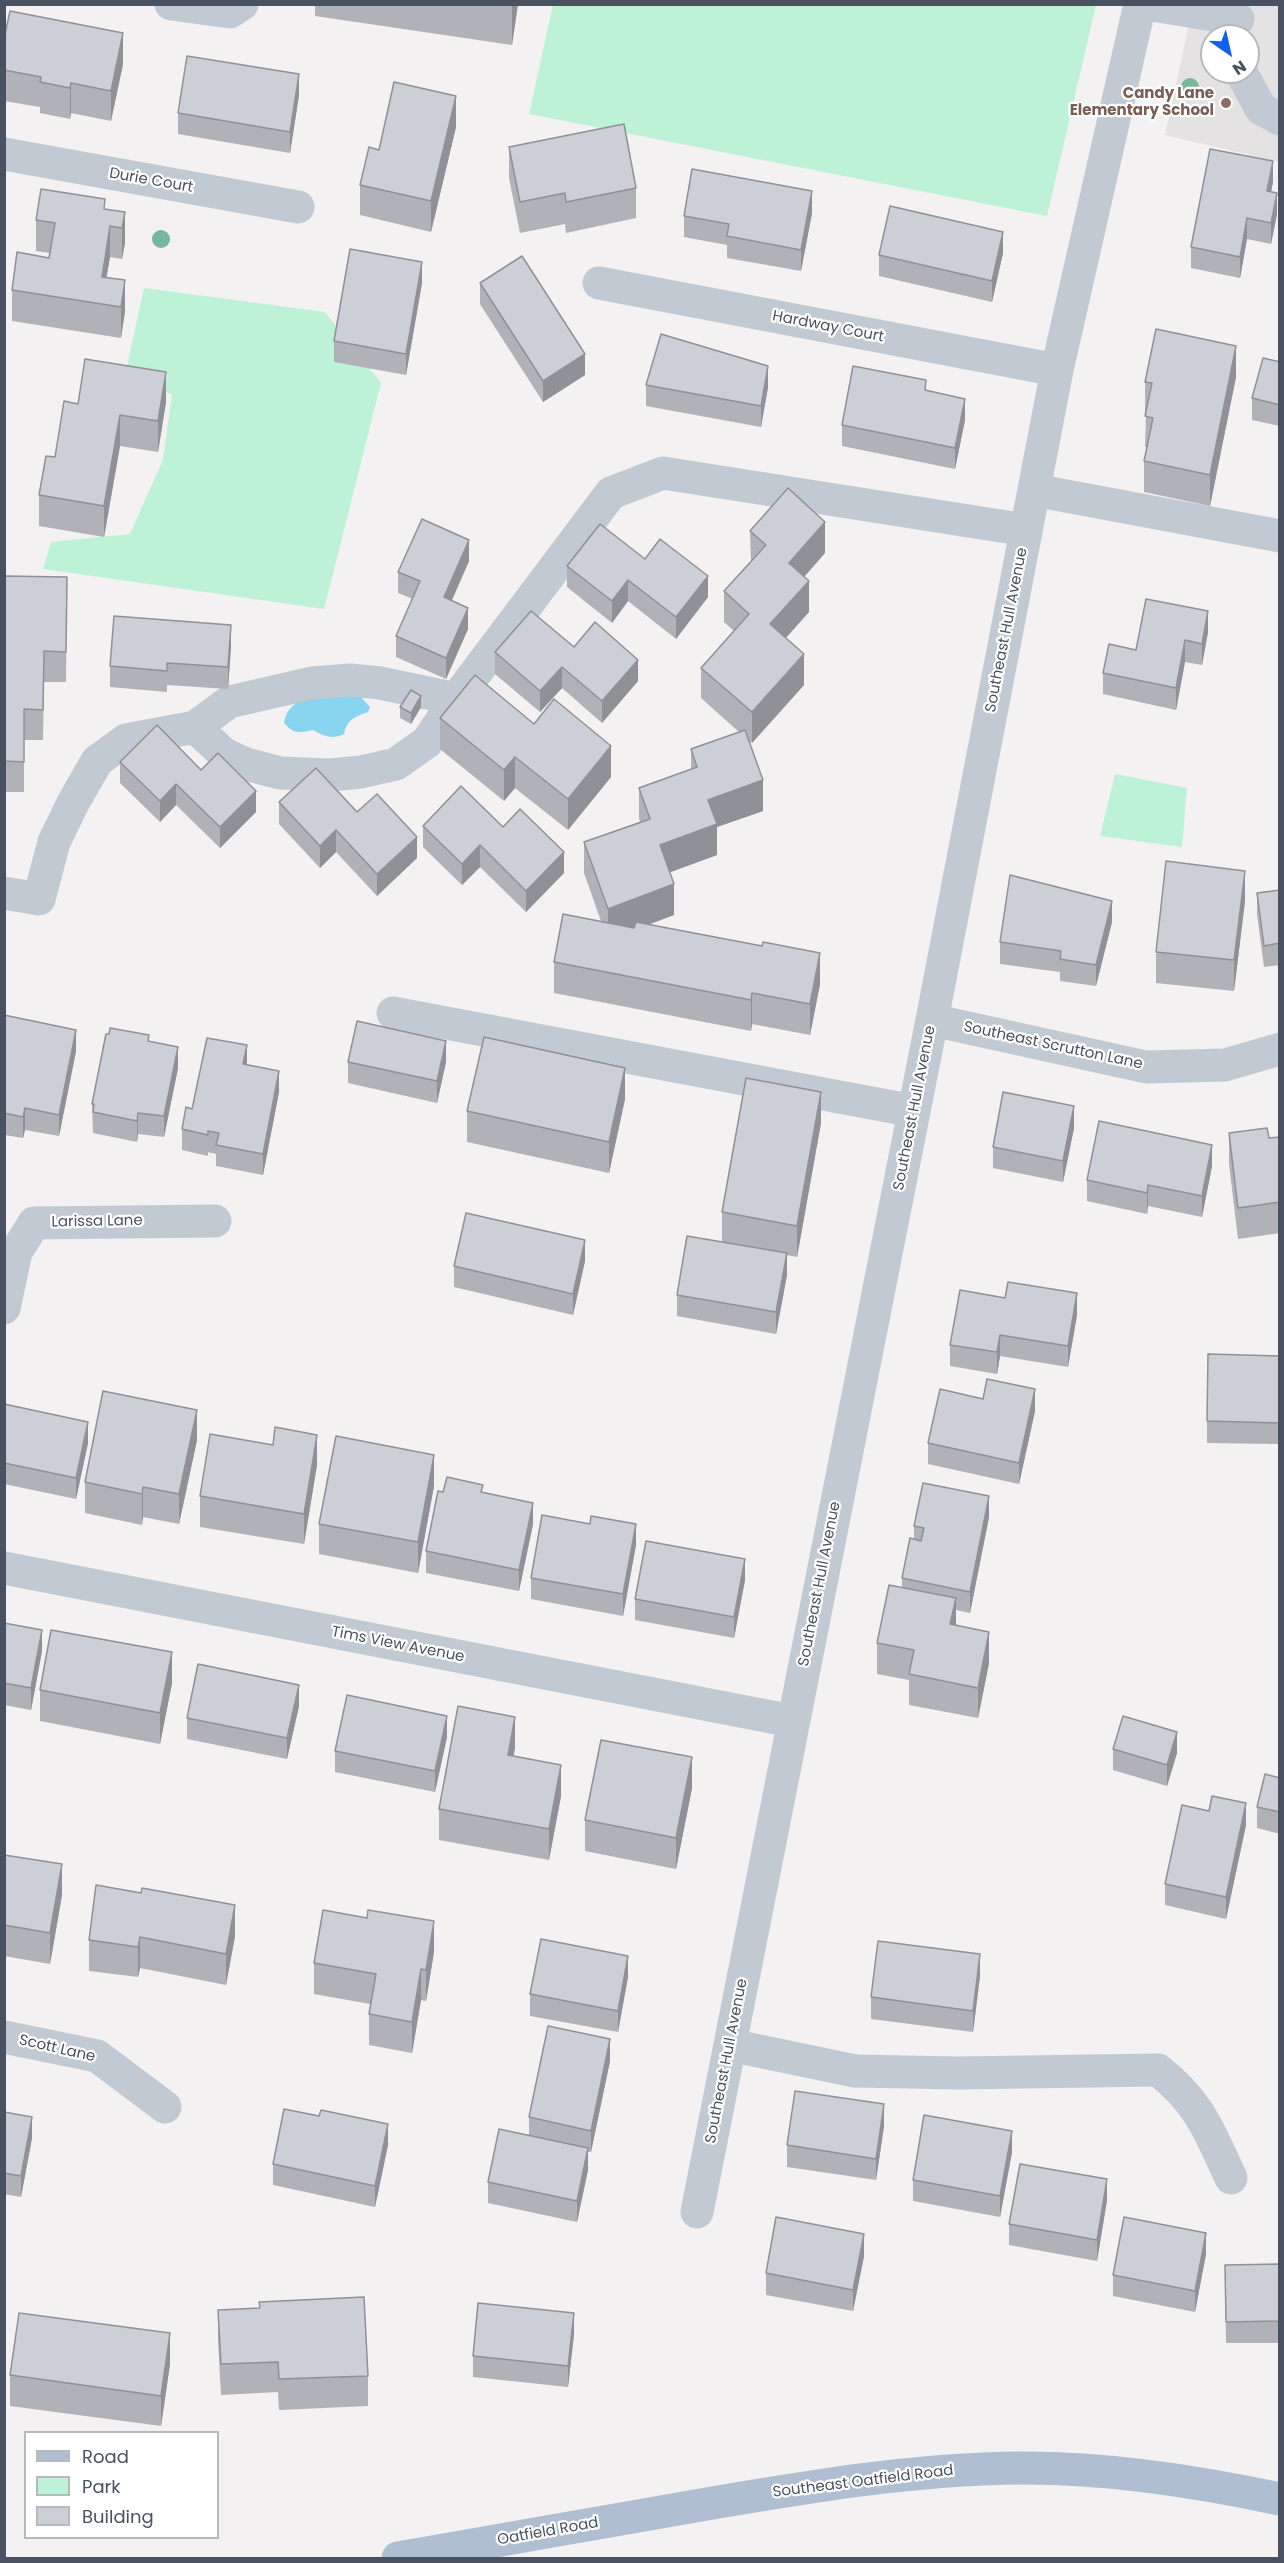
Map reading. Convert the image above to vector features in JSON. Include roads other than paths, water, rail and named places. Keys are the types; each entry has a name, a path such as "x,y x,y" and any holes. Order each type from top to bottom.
{"main road":[{"name":"Southeast Oatfield Road","path":"627,2517 886,2476 977,2469 1023,2468 1133,2474 1280,2499"},
{"name":"Oatfield Road","path":"398,2559 627,2517"}],"street":[{"path":"171,4 230,12 242,4"},
{"name":"Southeast Hull Avenue","path":"697,2212 932,1020 1057,370 1140,4"},
{"path":"1146,4 1241,20"},
{"path":"1247,84 1261,109 1280,119"},
{"name":"Durie Court","path":"4,154 298,207"},
{"name":"Hardway Court","path":"599,283 1057,370"},
{"path":"195,727 224,754 246,764 280,773 330,776 396,764 427,742 456,699 611,493 663,473 1026,530"},
{"path":"1034,490 1280,536"},
{"path":"4,892 39,899 54,842 73,803 97,761 126,740 195,727 229,702 312,683 350,680 380,683 456,699"},
{"path":"393,1013 914,1111"},
{"name":"Southeast Scrutton Lane","path":"932,1020 1146,1067 1225,1065 1280,1049"},
{"name":"Larissa Lane","path":"4,1308 16,1252 34,1223 215,1221"},
{"name":"Tims View Avenue","path":"4,1568 792,1721"},
{"name":"Scott Lane","path":"4,2037 97,2056 165,2107"},
{"path":"730,2044 855,2071 958,2073 1158,2070 1180,2087 1204,2119 1230,2178"}],"water":[{"path":"326,696 360,696 370,707 368,712 352,719 344,734 340,736 328,736 313,730 297,732 284,723 288,712 304,700"}],"place":[{"name":"Candy Lane Elementary School","path":"1226,103"}]}
